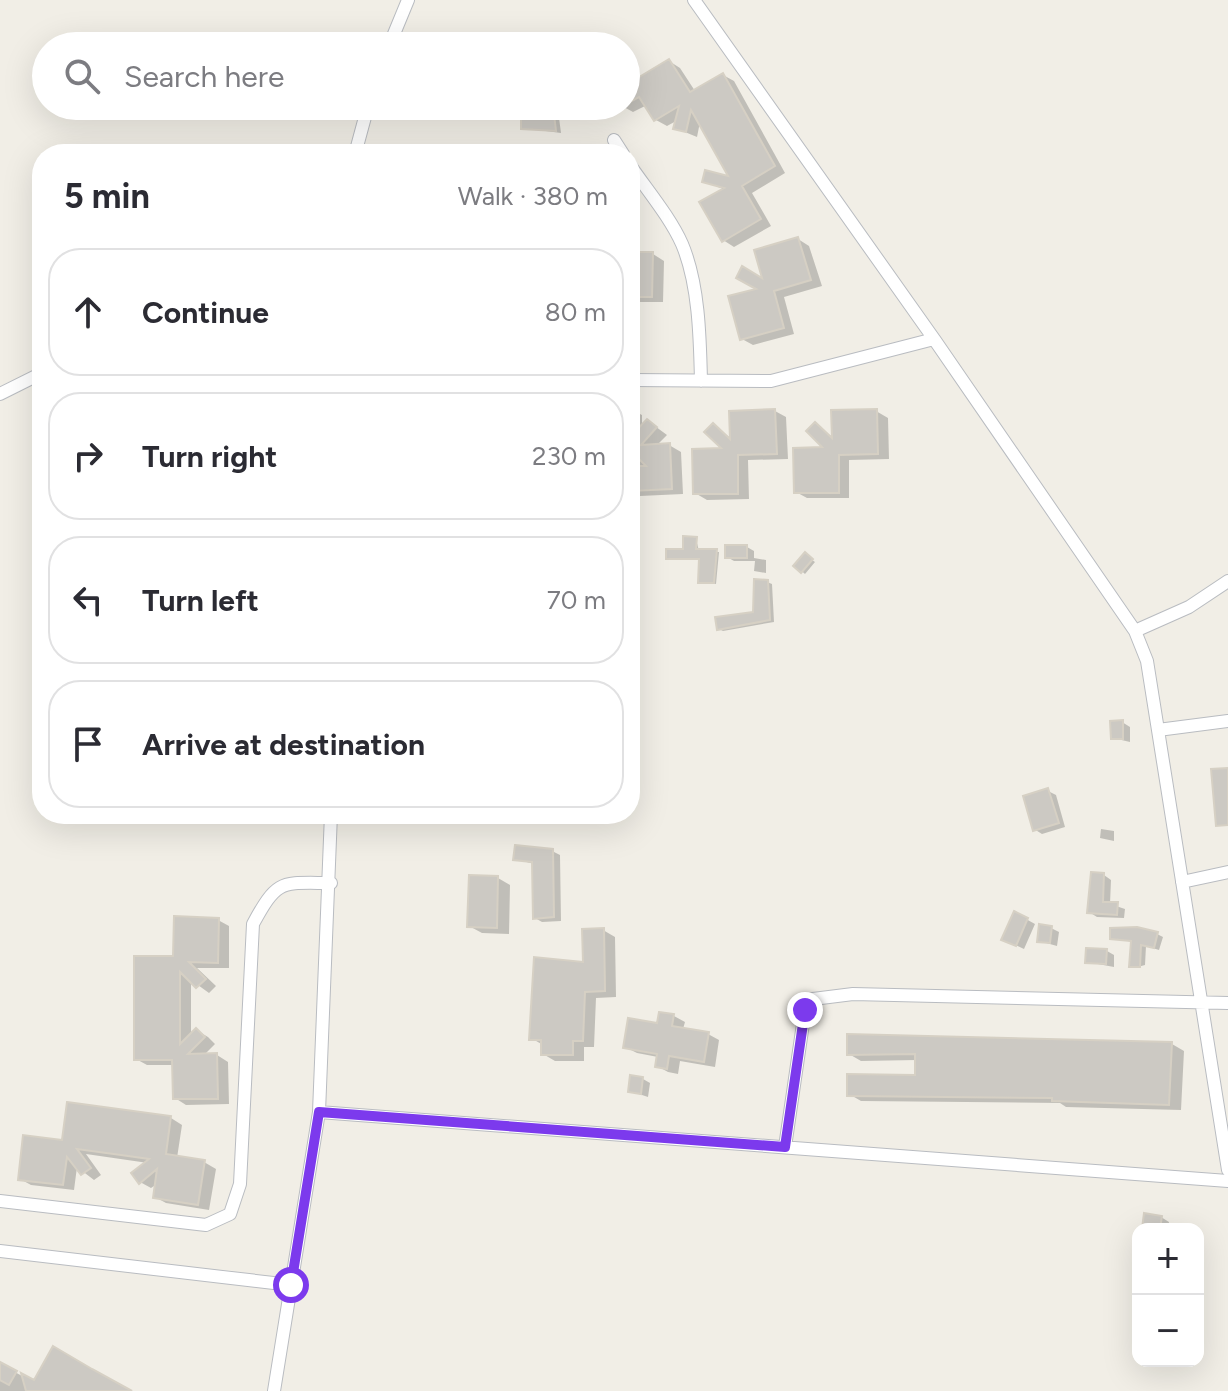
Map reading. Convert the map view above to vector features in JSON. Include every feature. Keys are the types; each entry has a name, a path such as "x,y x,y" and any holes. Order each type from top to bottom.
{"street":[{"path":"395,32 408,0"},
{"path":"694,0 934,339 1135,631 1147,661 1228,1170"},
{"path":"358,144 364,120"},
{"path":"614,140 617,144"},
{"path":"640,180 681,242 696,319 701,381"},
{"path":"640,380 771,381 934,339"},
{"path":"0,394 32,378"},
{"path":"1135,631 1189,607 1228,581"},
{"path":"1158,730 1228,721"},
{"path":"274,1391 319,1112 331,883 331,824"},
{"path":"1182,882 1228,872"},
{"path":"0,1201 206,1225 230,1214 240,1184 253,924 269,894 286,883 331,883"},
{"path":"785,1147 805,1010 813,999 853,994 1228,1003"},
{"path":"319,1112 1228,1181"},
{"path":"0,1251 291,1285"}],"building":[{"path":"669,59 690,92 723,73 775,166 742,186 761,219 722,242 699,202 724,188 702,182 705,170 728,176 691,110 686,132 673,129 679,106 654,121 640,99 640,77"},
{"path":"521,120 555,120 556,131 521,129"},
{"path":"798,237 811,280 774,291 784,328 740,340 728,296 756,289 736,278 742,266 762,278 754,250"},
{"path":"640,252 653,252 652,297 640,297"},
{"path":"775,409 777,454 738,455 738,494 693,494 692,449 721,448 704,432 713,423 730,439 729,411"},
{"path":"877,409 878,454 839,455 839,493 794,493 793,448 822,447 806,431 815,422 832,438 831,410"},
{"path":"647,419 657,427 641,445 670,443 672,489 640,491 640,466 646,466 640,460 640,426"},
{"path":"683,536 697,537 696,549 717,549 714,583 698,583 699,559 666,559 666,549 683,549"},
{"path":"725,545 747,545 747,558 725,558"},
{"path":"805,552 813,559 801,573 793,566"},
{"path":"754,579 768,580 770,620 717,630 715,617 753,612"},
{"path":"1123,720 1123,739 1111,739 1110,721"},
{"path":"1228,768 1228,825 1216,826 1211,769"},
{"path":"1048,788 1059,823 1033,831 1023,796"},
{"path":"515,845 553,849 554,917 533,919 532,862 513,860"},
{"path":"1091,872 1104,873 1103,902 1118,902 1117,915 1087,913"},
{"path":"469,875 498,876 497,928 467,927"},
{"path":"1014,911 1028,918 1016,946 1001,940"},
{"path":"174,916 219,918 218,963 189,962 206,979 196,988 180,972 180,1044 196,1028 205,1037 188,1054 217,1053 218,1099 173,1099 172,1060 134,1060 134,956 173,956"},
{"path":"1039,924 1052,926 1050,943 1037,942"},
{"path":"1137,927 1158,932 1154,948 1141,945 1140,967 1129,967 1131,941 1110,939 1110,928"},
{"path":"604,928 605,991 585,992 583,1041 573,1041 573,1055 541,1055 541,1040 529,1040 534,957 583,962 582,929"},
{"path":"1086,948 1107,949 1106,964 1085,963"},
{"path":"659,1012 674,1014 672,1026 709,1032 704,1062 669,1056 667,1069 655,1067 657,1054 623,1048 628,1018 657,1023"},
{"path":"847,1034 1172,1042 1169,1105 1052,1101 1052,1098 847,1096 847,1074 915,1075 915,1054 847,1055"},
{"path":"630,1075 643,1077 641,1094 628,1092"},
{"path":"67,1102 171,1116 166,1154 205,1160 198,1205 153,1198 157,1169 139,1184 131,1173 149,1159 121,1155 77,1149 91,1168 81,1175 67,1157 63,1185 18,1180 23,1135 62,1140"},
{"path":"1144,1213 1162,1216 1161,1223 1143,1223"},
{"path":"53,1346 132,1391 26,1391 21,1373 34,1380"},
{"path":"0,1362 17,1371 9,1385 0,1380"}],"route":[{"path":"291,1285 319,1112 785,1147 805,1010"}]}
